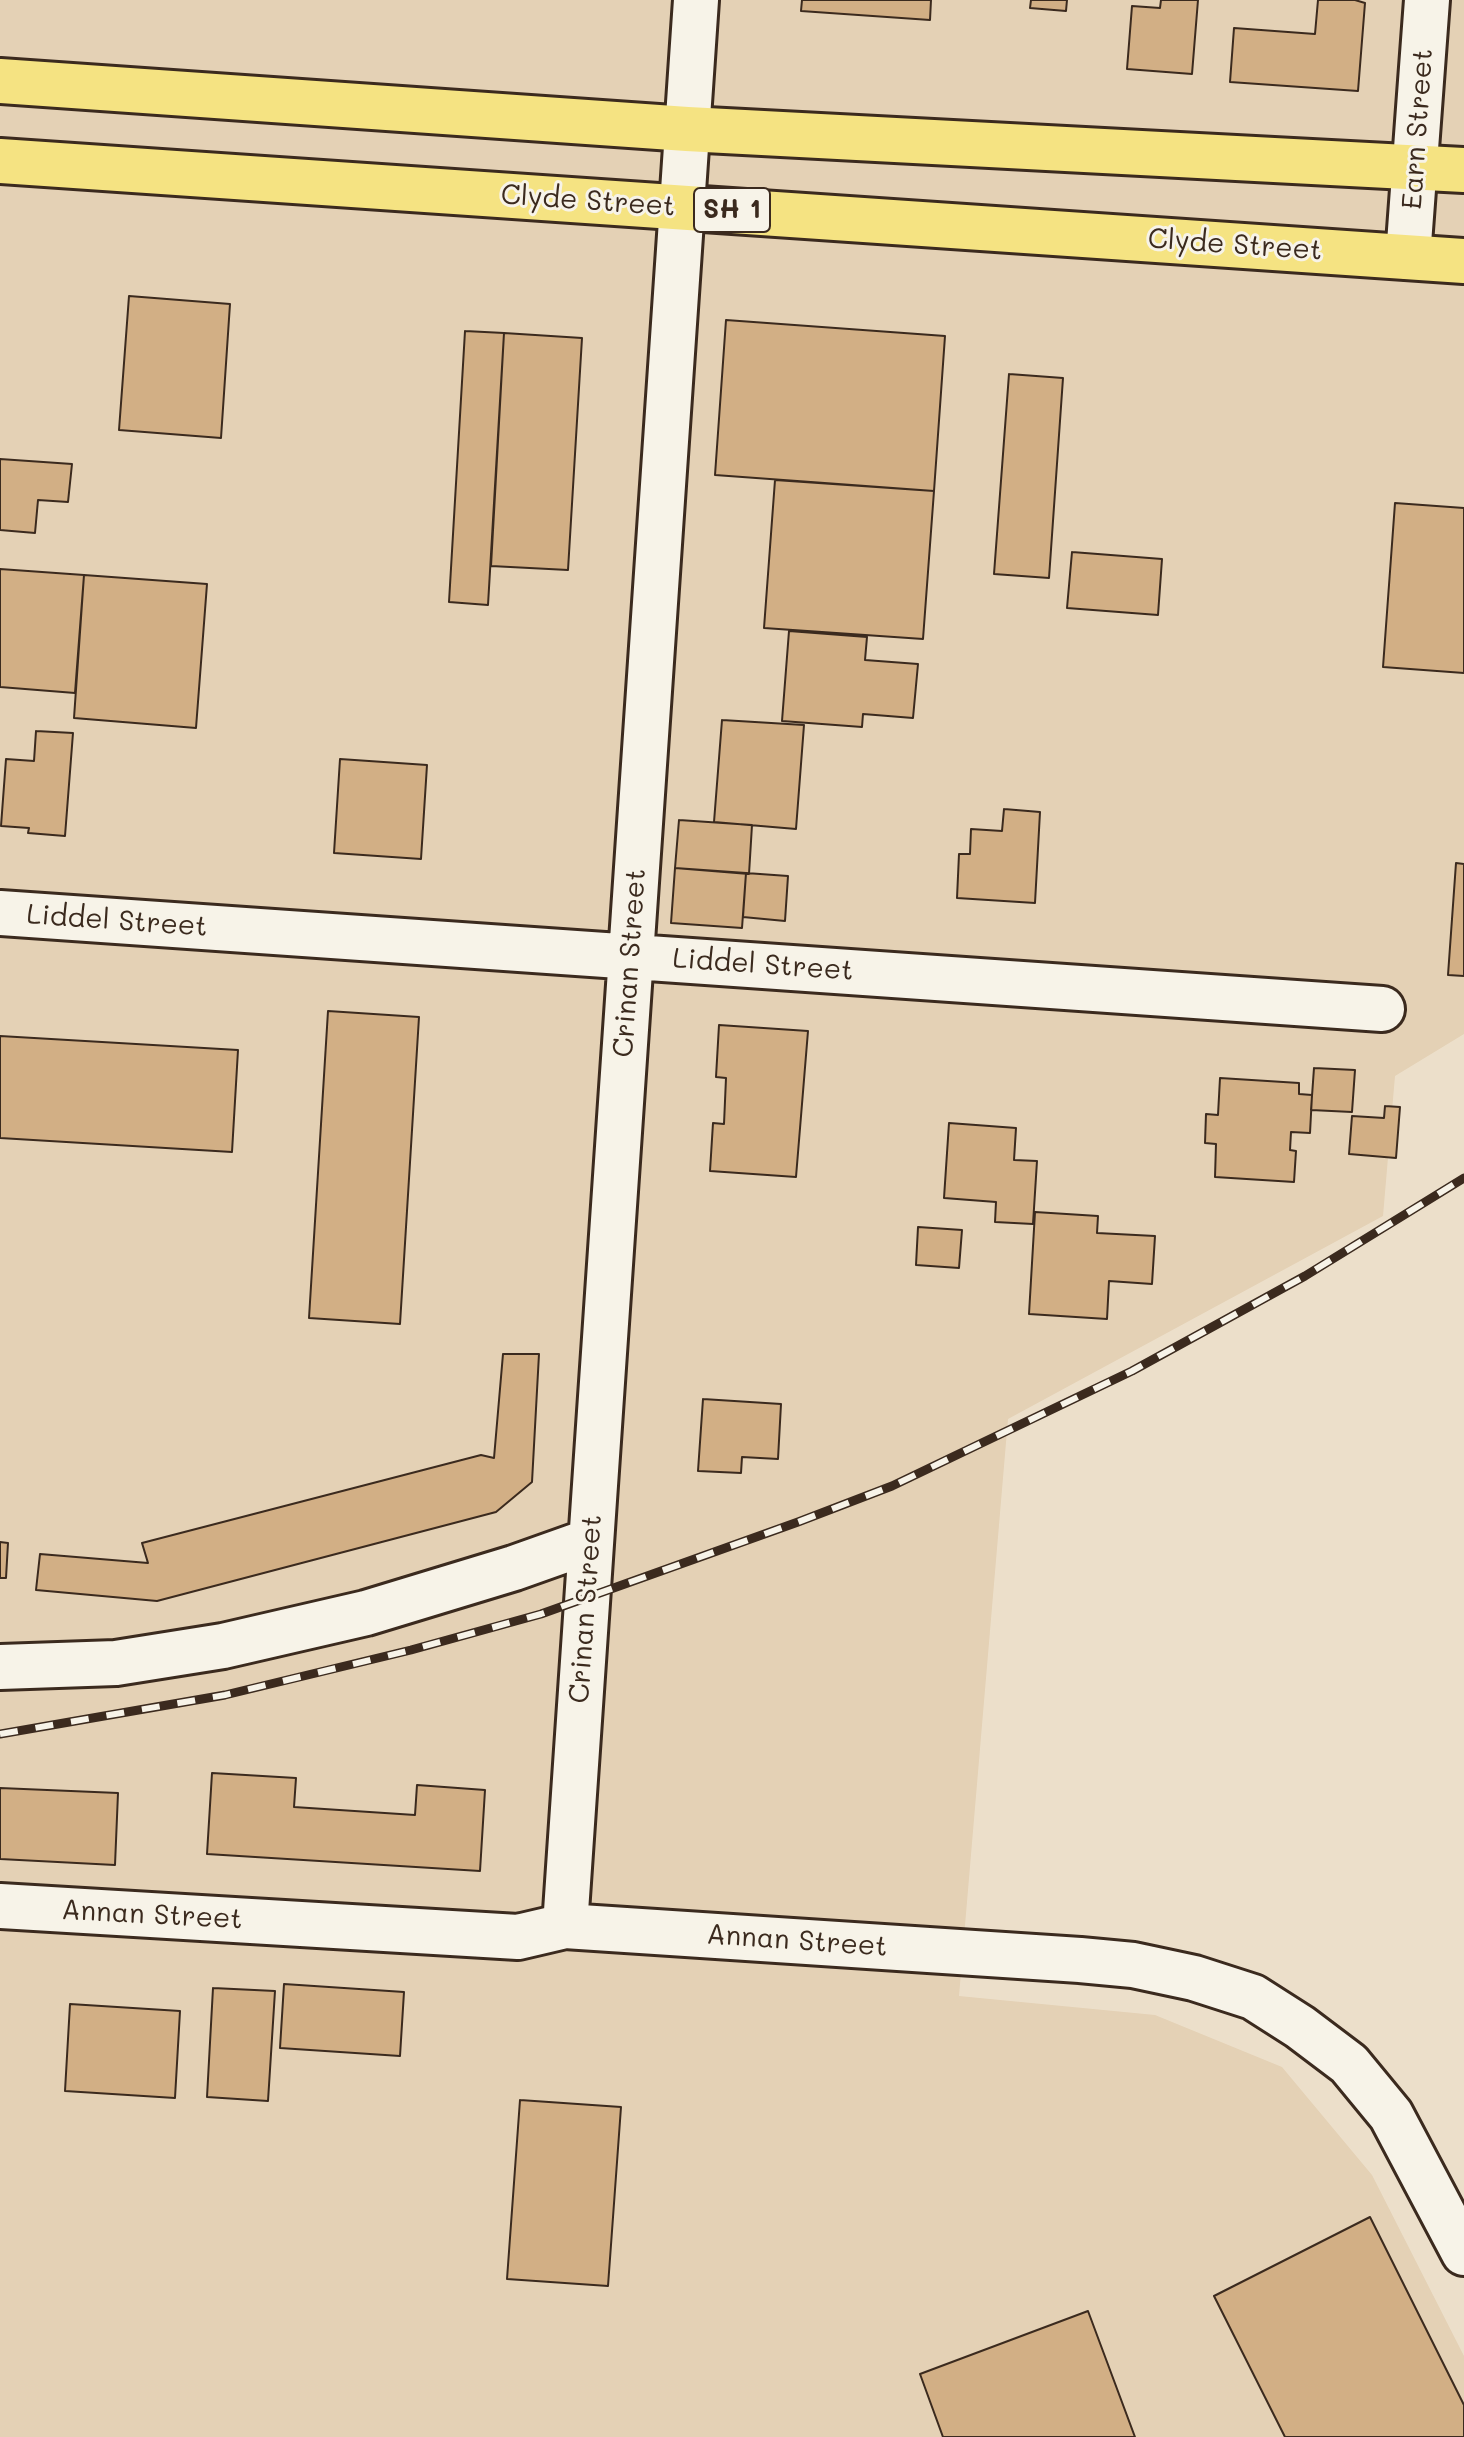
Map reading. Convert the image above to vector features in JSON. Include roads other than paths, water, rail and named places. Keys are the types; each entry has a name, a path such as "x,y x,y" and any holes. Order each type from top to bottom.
{"highway":[{"path":"0,81 687,129 1464,170"},
{"name":"Clyde Street","path":"0,161 1464,261"}],"street":[{"name":"Crinan Street","path":"565,1926 696,0"},
{"name":"Earn Street","path":"1408,257 1427,0"},
{"name":"Liddel Street","path":"0,913 1382,1009"},
{"path":"0,1667 116,1663 223,1646 366,1613 514,1568 590,1541"},
{"name":"Annan Street","path":"0,1906 518,1937 565,1926 1133,1965 1194,1978 1253,1997 1349,2064 1391,2115 1464,2253"}],"railway":[{"path":"0,1734 225,1695 411,1650 541,1614 798,1522 892,1486 1132,1371 1305,1276 1464,1178"}]}
